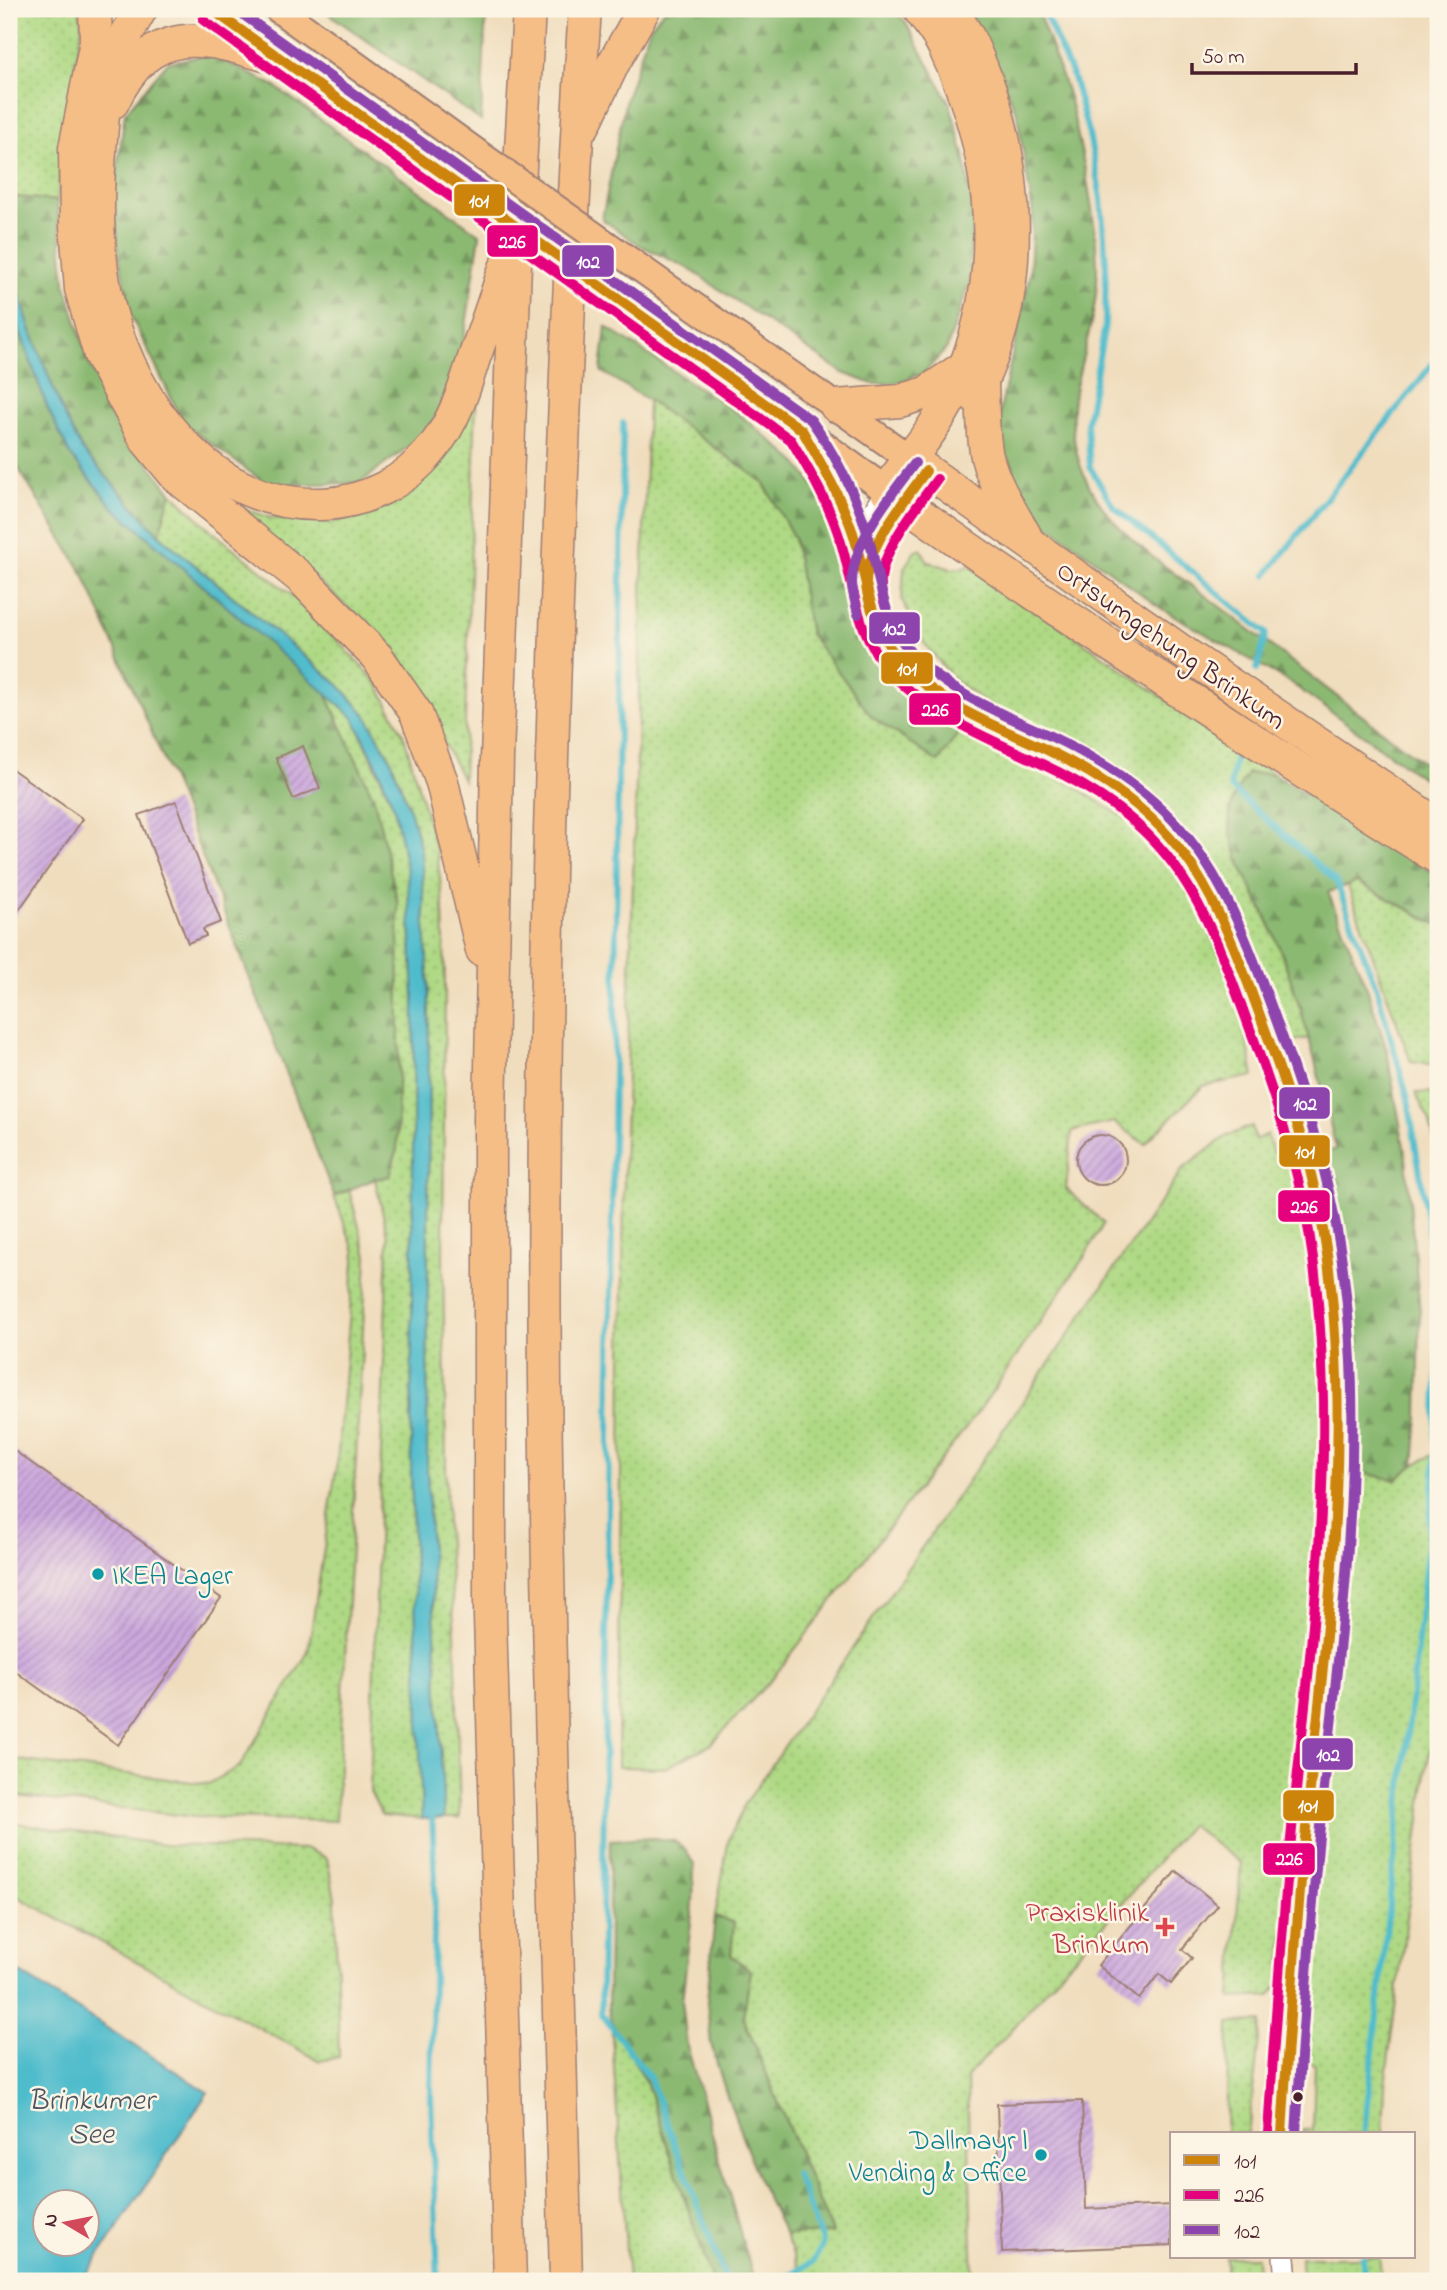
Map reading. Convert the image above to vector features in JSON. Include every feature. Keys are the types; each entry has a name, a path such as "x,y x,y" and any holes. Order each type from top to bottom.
{"highway":[{"path":"95,9 96,41 75,148 75,226 81,289 100,355 146,440 176,476 302,579 378,658 416,713 442,782 493,996"},
{"path":"96,41 116,9"},
{"path":"141,9 112,65 106,94 97,196 101,259 115,328 141,384 161,417 201,461 234,485 280,501 306,505 328,504 365,495 394,482 418,465 433,449 459,403 516,237"},
{"path":"510,2281 490,1617 489,1361 497,758 516,237 529,9"},
{"path":"566,2281 545,1362 551,775 576,142 585,9"},
{"path":"576,142 613,64 644,9"},
{"path":"919,9 944,46 965,94 983,155 991,218 990,256 974,374 988,460 1001,494 1031,546"},
{"path":"895,496 918,464 952,396 993,353 1002,321 1011,267 1012,224 1007,158 993,97 971,43 950,9"},
{"path":"101,140 114,99 124,82 144,58 156,50 171,44 204,40 285,61"},
{"path":"836,406 900,401 974,374"},
{"name":"Ortsumgehung Brinkum","path":"918,464 1180,650 1438,825"},
{"name":"Ortsumgehung Brinkum","path":"895,496 1262,747 1438,858"}],"main road":[{"path":"211,9 895,496"},
{"path":"278,9 918,464"}],"street":[{"path":"802,430 832,485 852,530 871,608 882,636 897,658 927,687 972,716 1104,781 1144,810 1183,852 1216,906 1241,965 1274,1054 1307,1165 1326,1251 1332,1296 1336,1460 1326,1635 1295,1940 1282,2132"},
{"path":"859,556 867,525 895,496"},
{"path":"866,581 895,496"},
{"path":"1284,2258 1286,2281"}],"green space":[{"path":"11,9 79,9 82,26 63,135 57,201 9,196 13,26"},
{"path":"322,9 416,9 423,13 469,18 471,9 486,9 481,121"},
{"path":"665,9 892,9 905,21 950,104 964,155 974,215 969,283 947,348 924,373 896,383 873,384 843,373 688,268 641,246 602,219 626,99 650,27"},
{"path":"968,9 1034,9 1039,15 1071,105 1089,193 1097,264 1096,296 1075,391 1073,426 1078,457 1089,485 1105,510 1149,554 1438,774 1438,789 1291,683 1159,607 1030,512 1019,498 1010,480 1000,436 1000,411 1030,274 1033,213 1017,113"},
{"path":"210,54 273,85 480,235 459,370 429,431 360,483 268,485 184,424 131,316 118,251 115,186 125,113 167,63"},
{"path":"9,196 57,201 65,283 89,363 119,426 171,492 159,535 82,450 63,413 31,331 9,262"},
{"path":"9,301 48,409 71,456 113,507 326,693 374,799 398,904 397,1149 390,1176 375,1179 334,1196 175,786 85,577 9,453"},
{"path":"606,327 739,414 794,460 823,497 843,549 847,581 863,639 896,688 960,731 938,762 872,717 810,634 794,538 763,482 648,400 601,371"},
{"path":"648,400 763,482 794,538 810,634 938,762 960,731 1072,785 1126,819 1167,858 1196,904 1220,954 1242,1016 1254,1076 1203,1086 1145,1144 1114,1122 1072,1131 1066,1189 1104,1223 1085,1256 981,1408 772,1679 710,1745 665,1768 618,1767 624,1170"},
{"path":"476,402 463,780 396,651 227,503 271,518 330,523 388,506 419,482"},
{"path":"171,492 212,531 309,609 377,683 404,736 437,853 443,905 445,978 443,1256 447,1530 455,1634 460,1818 444,1818 427,1469 429,996 421,851 411,813 391,760 366,715 339,685 159,535"},
{"path":"921,549 928,562 952,569 973,566 1274,774 1247,773 1238,860 1276,938 1311,1038 1285,1042 1248,934 1203,851 1151,795 1110,764 996,709 955,681 924,643 902,600 904,568 915,551"},
{"path":"326,693 353,717 394,807 407,871 414,996 411,1469 422,1819 382,1815 370,1791 388,1236 375,1179 390,1176 397,1150 398,904 374,799"},
{"path":"1248,773 1274,774 1438,876 1438,925 1357,882 1328,892 1368,991 1387,1051 1406,1158 1420,1312 1418,1417 1414,1465 1396,1480 1353,1471 1352,1337 1333,1205 1322,1154 1336,1149 1295,991 1270,926 1234,846 1230,823 1232,801"},
{"path":"1357,882 1438,925 1438,1065 1411,1062 1347,884"},
{"path":"1438,1092 1438,1155 1429,1119 1415,1093"},
{"path":"1252,1126 1255,1140 1267,1134 1273,1153 1277,1153 1279,1159 1290,1157 1314,1251 1322,1341 1324,1460 1313,1648 1279,1985 1270,1996 1231,1998 1241,1863 1190,1825 1008,2034 967,2076 973,2281 804,2281 785,2235 832,2232 743,2017 751,1971 731,1955 734,1923 715,1916 729,1838 745,1804 1183,1169 1225,1137"},
{"path":"349,1190 367,1256 336,1821 195,1817 9,1795 9,1759 208,1784 240,1766 308,1652 337,1463 355,1252 334,1196"},
{"path":"1438,1452 1438,1709 1427,1766 1385,2085 1383,2132 1302,2132 1302,2129 1313,2130 1315,2065 1303,2062 1353,1471 1396,1480 1414,1465"},
{"path":"9,1822 165,1845 307,1849 327,1858 335,1899 339,2057 320,2061 9,1892"},
{"path":"654,1838 674,1841 686,1850 694,1865 693,1904 682,2001 687,2046 754,2281 712,2281 646,2081 611,2021 608,2008 610,1840"},
{"path":"715,1916 734,1923 731,1955 751,1971 743,2017 832,2233 785,2235 759,2181 726,2093 711,2044 707,2002"},
{"path":"611,2021 646,2081 712,2281 628,2281"},
{"path":"1261,2022 1248,2132 1226,2132 1229,2023"},
{"path":"1226,2258 1257,2258 1258,2281 1226,2281"},
{"path":"1301,2258 1379,2258 1382,2281 1302,2281"}],"water":[{"path":"9,9 13,26 9,153"},
{"path":"9,262 31,331 63,413 82,450 159,535 339,685 366,715 391,760 411,813 421,851 429,996 427,1469 444,1818 422,1819 411,1469 414,996 407,871 394,807 353,717 113,507 71,456 48,409 9,301"},
{"name":"Brinkumer See","path":"9,1966 208,2092 102,2251 102,2188 32,2188 32,2258 97,2258 82,2281 9,2281"}],"building":[{"path":"303,746 320,788 293,799 276,758"},
{"path":"9,767 83,819 9,924"},
{"path":"176,801 221,922 203,929 206,936 188,943 139,815"},
{"path":"1101,1135 1118,1143 1126,1160 1118,1177 1101,1185 1084,1177 1076,1160 1084,1143"},
{"name":"IKEA Lager","path":"9,1447 221,1598 118,1745 9,1667"},
{"name":"Praxisklinik Brinkum","path":"1176,1871 1218,1905 1182,1949 1192,1958 1171,1984 1159,1974 1139,1999 1098,1965"},
{"name":"Dallmayr | Vending & Office","path":"1082,2101 1086,2209 1170,2205 1170,2245 1002,2252 997,2104"}],"waterway":[{"path":"1043,9 1074,80 1090,139 1101,199 1106,262 1105,325 1087,423 1090,467 1113,506 1266,633 1257,669"},
{"path":"1266,575 1438,357"},
{"path":"623,423 601,2013 650,2078 726,2281"},
{"path":"1236,755 1230,787 1336,881 1377,989 1408,1099 1427,1217 1438,1327"},
{"path":"1364,2132 1434,1478 1438,1358"},
{"path":"432,1814 435,1882 431,2098 438,2281"},
{"path":"778,2281 813,2262 823,2244 796,2173"},
{"path":"1363,2258 1364,2281"}],"transit line":[{"name":"101","path":"211,9 802,430 830,480 848,520 876,619 892,651 904,665 952,703 1065,759 1126,797 1177,846 1215,905 1250,989 1302,1141 1327,1254 1334,1322 1337,1459 1330,1595 1297,1925 1282,2132"},
{"name":"102","path":"235,9 811,420 850,488 867,532 888,613 903,643 914,656 960,692 1069,745 1134,785 1188,837 1226,898 1262,982 1315,1135 1340,1248 1352,1385 1350,1523 1345,1592 1315,1881 1296,2132"},
{"name":"226","path":"203,20 791,440 834,521 857,607 870,642 879,659 892,674 943,714 980,735 1059,772 1116,808 1150,837 1165,854 1202,911 1237,995 1289,1146 1309,1230 1320,1326 1323,1393 1320,1529 1283,1925 1268,2132"},
{"name":"102","path":"858,614 852,582 859,551 875,519 915,463"},
{"name":"101","path":"872,611 866,584 872,555 888,524 926,471"},
{"name":"226","path":"886,608 881,583 888,554 911,514 937,479"}],"place":[{"name":"IKEA Lager","path":"98,1574"},
{"name":"Praxisklinik Brinkum","path":"1165,1927"},
{"name":"Dallmayr | Vending & Office","path":"1041,2155"}]}
